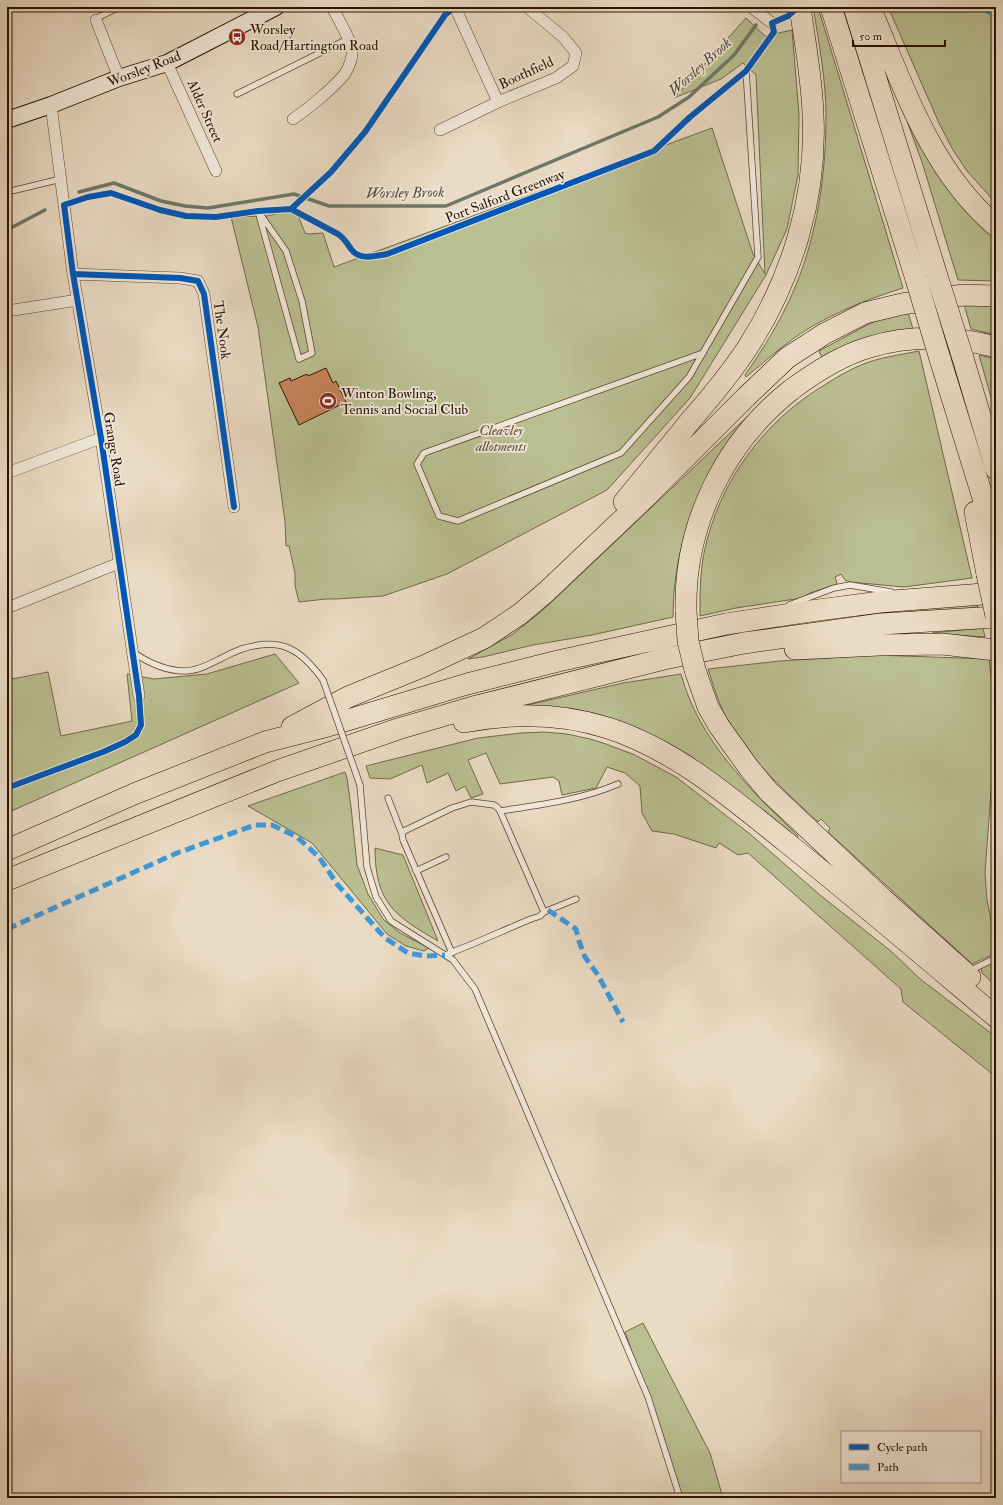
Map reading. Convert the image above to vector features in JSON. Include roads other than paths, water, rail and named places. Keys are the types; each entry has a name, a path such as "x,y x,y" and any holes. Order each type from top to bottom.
{"highway":[{"path":"831,7 996,540"},
{"path":"854,7 996,469"},
{"path":"870,7 908,99 938,157 962,192 979,211 996,226"},
{"path":"576,562 729,373 760,327 781,286 796,246 801,227 808,191 812,157 813,115 809,67 794,12"},
{"path":"7,850 141,791 265,742 348,697 424,666 484,638 520,614 546,592 644,499 787,358 811,341 843,323 865,313 884,308 963,295 996,296"},
{"path":"996,347 968,341 942,339 917,339 885,343 853,353 833,363 815,373 784,396 755,424 740,442 713,487 703,510 692,546 687,574 686,611 688,641 695,670 708,707 719,726 749,768 769,792 883,899 996,999"},
{"path":"7,880 277,771 398,729 473,707 664,659 744,642 881,624 996,617 949,388"},
{"path":"265,742 328,726 475,682 558,661 726,624 880,602 996,593"},
{"path":"664,659 879,644 942,644 996,650"},
{"path":"321,756 373,740 421,729 501,717 547,716 565,718 608,728 657,749 684,764 726,794 845,890 996,1017"}],"main road":[{"name":"Worsley Road","path":"7,120 51,105 119,78 168,62 276,7"}],"street":[{"path":"293,119 314,103 344,74 351,58 352,49 332,7"},
{"path":"455,7 498,102"},
{"name":"Boothfield","path":"440,130 498,102 556,78 573,66 576,53 563,37 527,7"},
{"path":"751,7 772,23"},
{"path":"96,20 119,78"},
{"name":"Alder Street","path":"168,62 216,171"},
{"name":"Grange Road","path":"51,105 73,274 101,438 139,696"},
{"name":"The Nook","path":"73,274 180,278 198,282 204,294 234,507"},
{"path":"7,311 78,300"},
{"path":"7,473 101,438"},
{"path":"7,608 119,563"}],"lane":[{"path":"96,20 119,7"},
{"path":"703,353 424,453 417,464 439,516 458,521 621,453 689,377 703,353 758,257 746,71 774,32 772,23 794,12"},
{"path":"238,94 348,39"},
{"path":"7,192 61,179"},
{"path":"64,205 88,197 111,193 160,210 186,216 216,217 258,211"},
{"path":"258,211 286,250 302,301 312,352 299,358 258,211"},
{"path":"760,618 834,588 850,586 895,593"},
{"path":"902,594 924,598"},
{"path":"132,652 148,663 169,669 186,671 205,666 246,648 269,645 283,646 295,650 311,664 323,680 360,785 367,867 376,897 391,920 453,960 475,989 648,1397 680,1498"},
{"path":"500,811 541,805 599,793 618,784"},
{"path":"388,798 403,840 452,953"},
{"path":"402,834 452,808 471,802 494,805 500,811 544,912"},
{"path":"416,871 446,857"},
{"path":"445,955 540,916 544,912 576,899"},
{"path":"965,973 996,958"}],"waterway":[{"name":"Worsley Brook","path":"79,192 114,183 161,201 185,206 208,208 294,194 329,206 446,206 658,117 689,97 734,55 756,25"},
{"name":"Worsley Brook","path":"7,230 45,210"}],"place":[{"name":"Worsley Road/Hartington Road","path":"237,37"},
{"name":"Winton Bowling, Tennis and Social Club","path":"328,401"}],"park label":[{"name":"Cleavley allotments","path":"501,438"}]}
